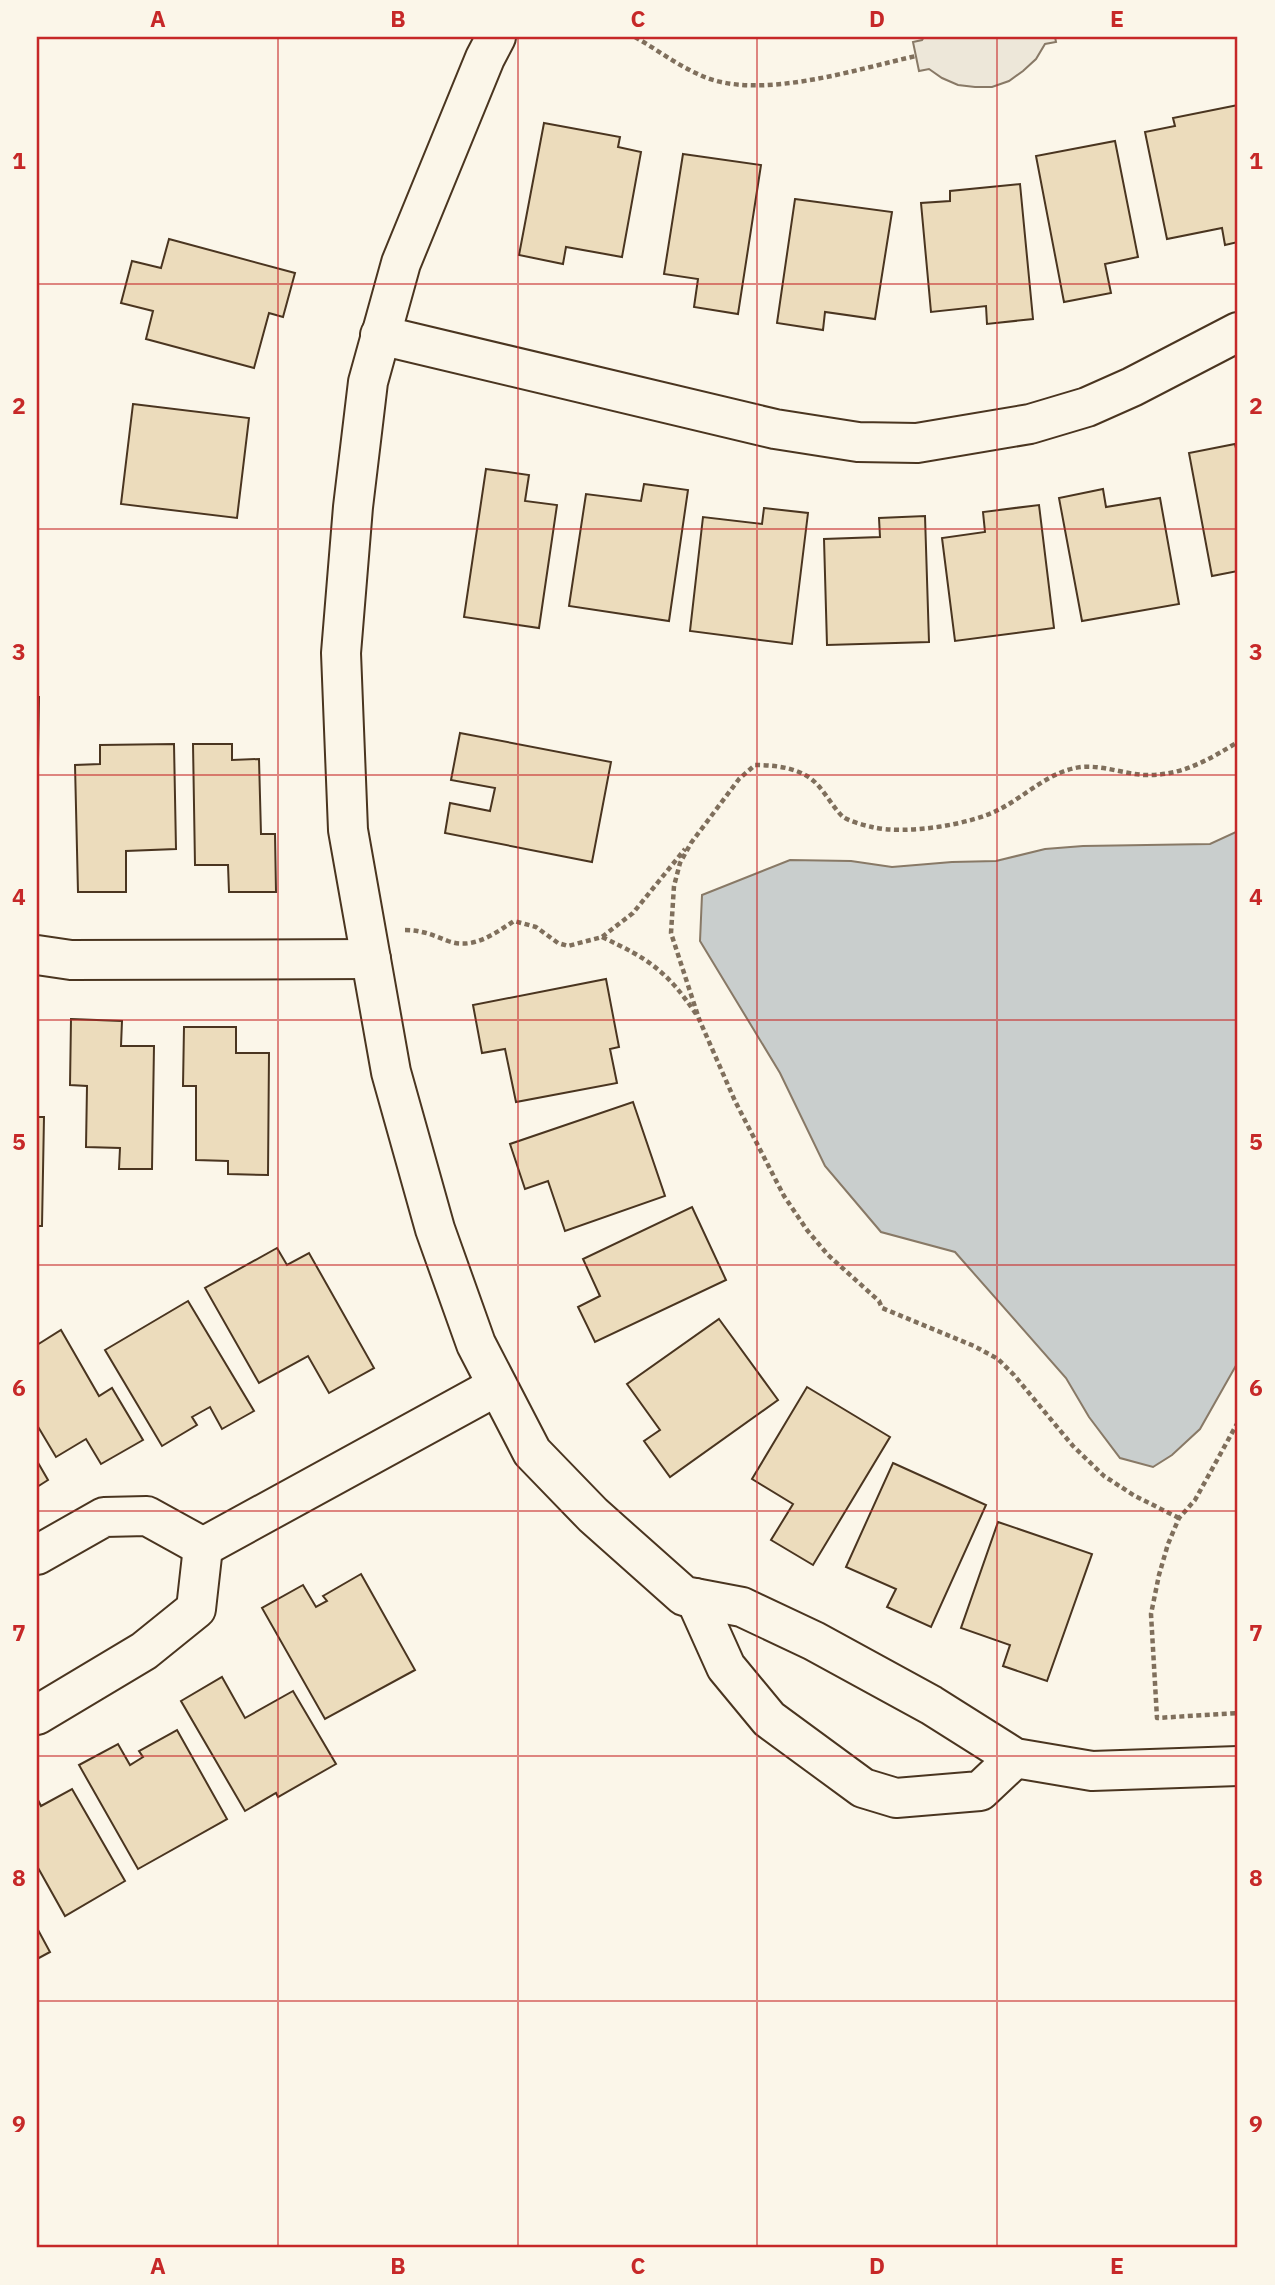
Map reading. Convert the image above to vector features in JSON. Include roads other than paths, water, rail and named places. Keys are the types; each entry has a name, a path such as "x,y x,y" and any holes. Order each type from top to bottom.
{"street":[{"path":"496,37 401,263 368,382 353,508 341,653 348,830 391,1072 435,1229 476,1344 532,1452 593,1515 684,1596 741,1608 814,1641 931,1705 1015,1758 1092,1770 1238,1766"},
{"path":"380,335 775,429 858,442 917,443 1030,424 1087,407 1132,387 1238,332"},
{"path":"37,955 71,960 371,959"},
{"path":"203,1547 497,1386"},
{"path":"37,1555 104,1517 147,1516 203,1547"},
{"path":"37,1715 144,1651 195,1609 203,1547"},
{"path":"695,1598 726,1667 768,1719 863,1788 896,1798 980,1791 1015,1758"}]}
